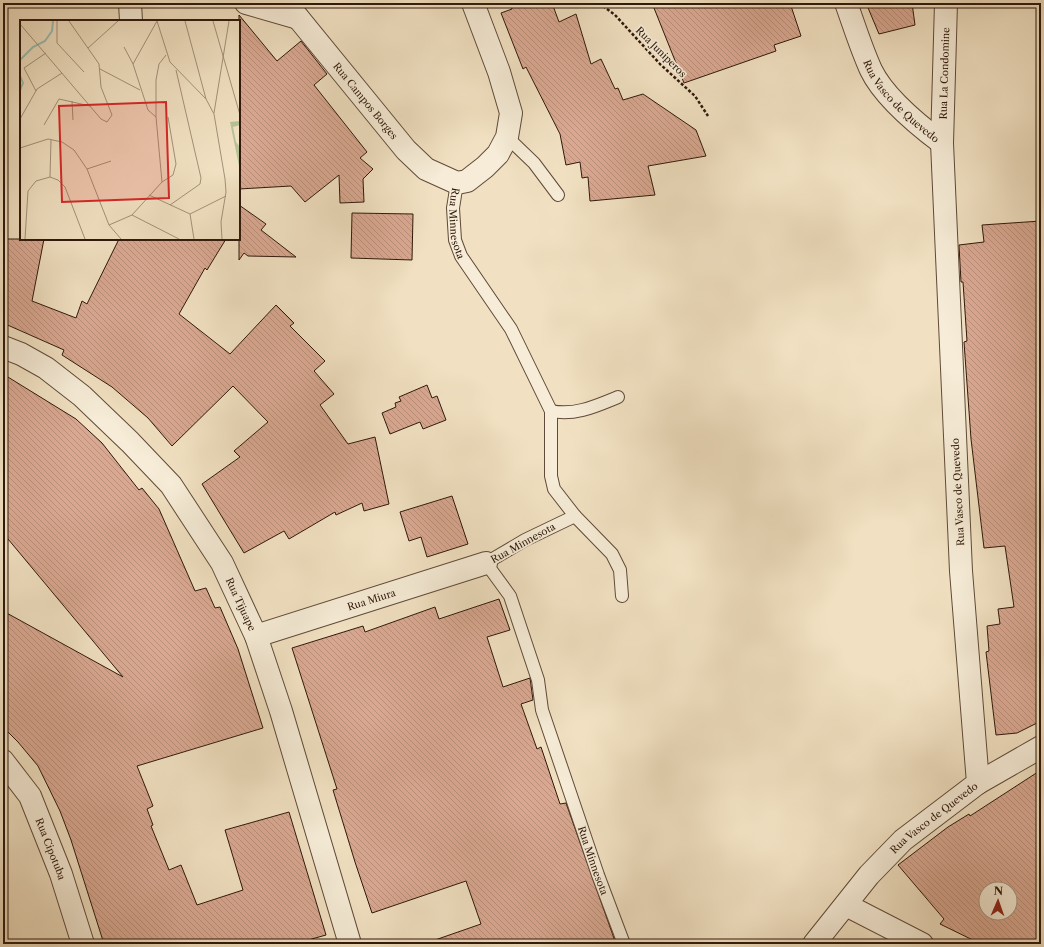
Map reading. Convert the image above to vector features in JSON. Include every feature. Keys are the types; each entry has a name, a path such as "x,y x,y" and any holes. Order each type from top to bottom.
{"street":[{"path":"130,3 130,20"},
{"path":"246,3 292,11"},
{"path":"457,183 467,181 485,167 498,154 507,137 511,114 499,72 473,3"},
{"name":"Rua Vasco de Quevedo","path":"814,944 869,875 903,840 978,783 962,571 942,143 912,120 890,97 872,71 846,3"},
{"name":"Rua La Condomine","path":"942,143 946,3"},
{"name":"Rua Campos Borges","path":"292,11 406,150 426,169 457,183"},
{"name":"Rua Tijuape","path":"3,347 21,354 46,368 82,396 130,442 171,485 222,563 256,636 286,726 350,944"},
{"name":"Rua Miura","path":"256,636 486,563"},
{"path":"978,783 1041,747"},
{"name":"Rua Cipotuba","path":"3,761 30,796 61,874 83,944"},
{"path":"846,904 922,944"}],"lane":[{"path":"507,137 534,163 558,195"},
{"name":"Rua Minnesota","path":"457,183 453,222 455,240 461,256 511,329 551,411 550,476 554,489 575,516 525,540 486,563 510,596 538,680 542,710 598,875 624,944"},
{"path":"551,411 565,414 584,411 618,397"},
{"path":"575,516 612,554 620,570 622,596"}],"path":[{"name":"Rua Juniperos","path":"599,3 615,15 660,64 695,96 708,116"}],"building":[{"path":"510,3 552,3 559,22 576,14 591,64 601,59 615,89 618,88 623,100 643,94 696,130 706,156 648,166 655,195 590,201 588,177 582,178 580,162 566,165 560,134 526,67 523,69 501,13 512,9"},
{"path":"652,3 790,3 801,36 774,45 776,51 684,83"},
{"path":"866,3 912,3 915,25 879,34"},
{"path":"239,15 277,61 301,41 327,74 314,85 367,152 360,158 373,169 363,179 364,202 340,203 339,175 305,202 291,186 240,189"},
{"path":"240,206 266,224 261,230 296,257 248,256 244,253 239,260"},
{"path":"352,213 413,214 412,260 351,258"},
{"path":"1041,221 1041,721 1017,733 996,735 986,652 989,651 987,626 1000,624 998,609 1014,607 1005,546 984,548 971,439 964,342 967,341 959,245 984,242 982,225"},
{"path":"3,239 44,240 32,301 76,318 82,301 87,304 119,240 225,240 207,270 205,268 179,314 230,354 276,305 294,323 290,326 325,361 314,371 334,394 320,405 348,444 375,437 389,504 364,511 362,503 336,515 335,512 289,539 284,531 244,553 202,484 240,457 234,451 268,422 233,386 172,446 148,418 112,387 62,355 64,350 3,323 6,291 3,290"},
{"path":"3,374 76,419 102,443 139,490 142,488 159,509 195,591 206,588 215,608 220,607 238,649 263,728 137,766 153,806 147,809 153,825 151,826 169,870 181,865 197,905 243,890 225,830 289,812 326,935 294,944 104,944 71,840 60,811 38,766 3,727 3,611 123,677 3,533"},
{"path":"427,385 432,398 437,396 446,420 423,429 420,422 390,434 382,413 396,407 395,403 401,401 399,397"},
{"path":"452,496 468,544 427,557 421,537 409,541 400,512"},
{"path":"499,599 510,630 487,637 503,687 530,678 533,700 521,704 537,749 541,747 560,804 566,803 616,944 435,944 435,940 481,924 466,881 372,913 333,790 337,789 292,648 363,626 365,632 435,607 439,619"},
{"path":"1041,770 1041,944 981,944 940,924 944,919 898,865 948,827 969,814 970,816"}]}
